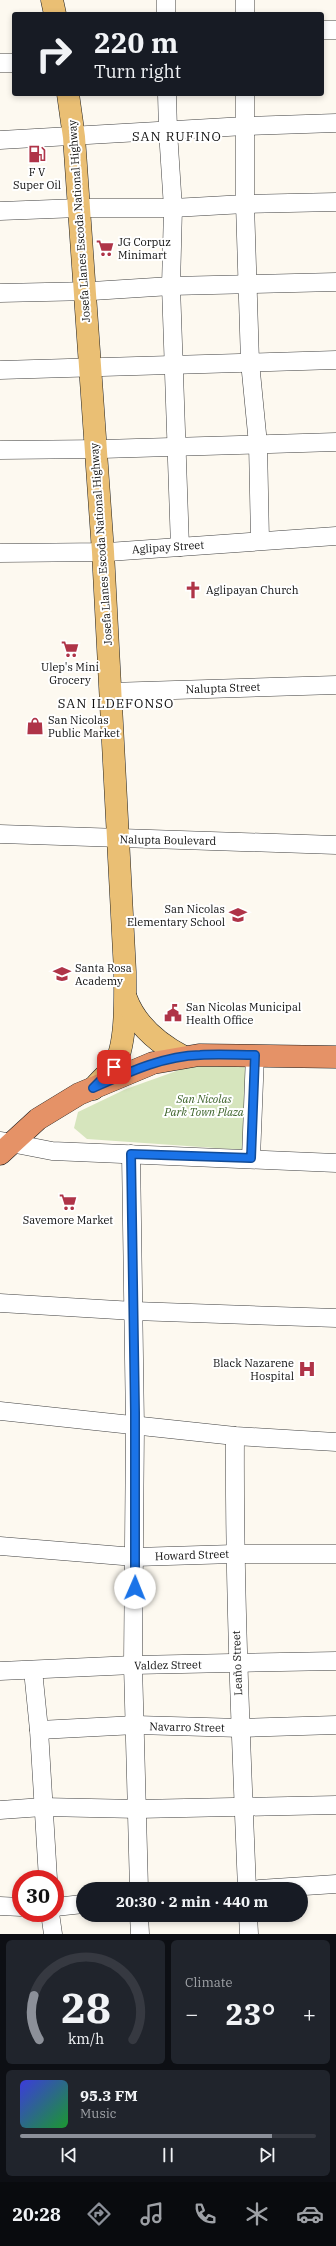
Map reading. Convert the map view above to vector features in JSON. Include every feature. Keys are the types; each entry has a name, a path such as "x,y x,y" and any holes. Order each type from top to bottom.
{"highway":[{"path":"4,1146 38,1119 79,1094 153,1063 199,1054 336,1057"}],"main road":[{"path":"52,0 55,12"},
{"name":"Josefa Llanes Escoda National Highway","path":"68,96 74,137 94,449 103,552 125,995 125,1025 114,1067 93,1088"},
{"name":"Josefa Llanes Escoda National Highway","path":"125,995 133,1013 144,1027 166,1048 184,1057"}],"street":[{"path":"166,0 166,12"},
{"path":"245,0 245,12"},
{"path":"324,30 336,30"},
{"path":"0,63 12,63"},
{"path":"167,96 173,208 171,286 175,366 176,446 180,547"},
{"path":"245,96 245,204 249,284 250,362 258,444 260,540"},
{"path":"0,140 74,137 245,126 336,123"},
{"path":"0,211 79,208 173,208 245,204 336,202"},
{"path":"0,293 84,291 171,286 336,282"},
{"path":"0,370 175,366 250,362 336,360"},
{"path":"0,450 94,449 336,442"},
{"name":"Aglipay Street","path":"0,553 103,552 260,540 336,536"},
{"name":"Nalupta Street","path":"110,692 336,685"},
{"name":"Nalupta Boulevard","path":"0,834 336,845"},
{"path":"251,1158 255,1055"},
{"path":"4,1146 52,1151 251,1158 336,1163"},
{"path":"131,1154 135,1426 133,1665 136,1726 139,1882"},
{"path":"0,1303 134,1311 336,1318"},
{"path":"0,1411 235,1436 336,1442"},
{"name":"Leaño Street","path":"235,1436 234,1554 237,1664 247,1882"},
{"name":"Howard Street","path":"0,1546 135,1557 234,1554 336,1554"},
{"name":"Valdez Street","path":"0,1671 133,1665 336,1661"},
{"path":"33,1670 39,1730 47,1870"},
{"name":"Navarro Street","path":"39,1730 136,1726 241,1728 336,1725"},
{"path":"0,1810 43,1807 138,1809 336,1805"},
{"path":"308,1886 336,1884"},
{"path":"64,1906 76,1905"},
{"path":"0,1906 12,1907"},
{"path":"51,1922 53,1934"},
{"path":"139,1922 140,1934"},
{"path":"249,1922 250,1934"}],"green space":[{"name":"San Nicolas Park Town Plaza","path":"196,1064 249,1064 244,1150 87,1139 74,1128 78,1112 126,1089"}],"place":[{"name":"F V Super Oil","path":"37,154"},
{"name":"JG Corpuz Minimart","path":"105,248"},
{"name":"Aglipayan Church","path":"193,590"},
{"name":"Ulep's Mini Grocery","path":"70,649"},
{"name":"San Nicolas Public Market","path":"35,726"},
{"name":"San Nicolas Elementary School","path":"238,915"},
{"name":"Santa Rosa Academy","path":"62,974"},
{"name":"San Nicolas Municipal Health Office","path":"173,1013"},
{"name":"Savemore Market","path":"68,1202"},
{"name":"Black Nazarene Hospital","path":"307,1369"}],"district":[{"name":"SAN RUFINO","path":"177,136"},
{"name":"SAN ILDEFONSO","path":"116,703"}],"route":[{"path":"114,1067 93,1088 134,1070 170,1059 199,1054 255,1055 251,1158 131,1154 135,1412 135,1588"}]}
